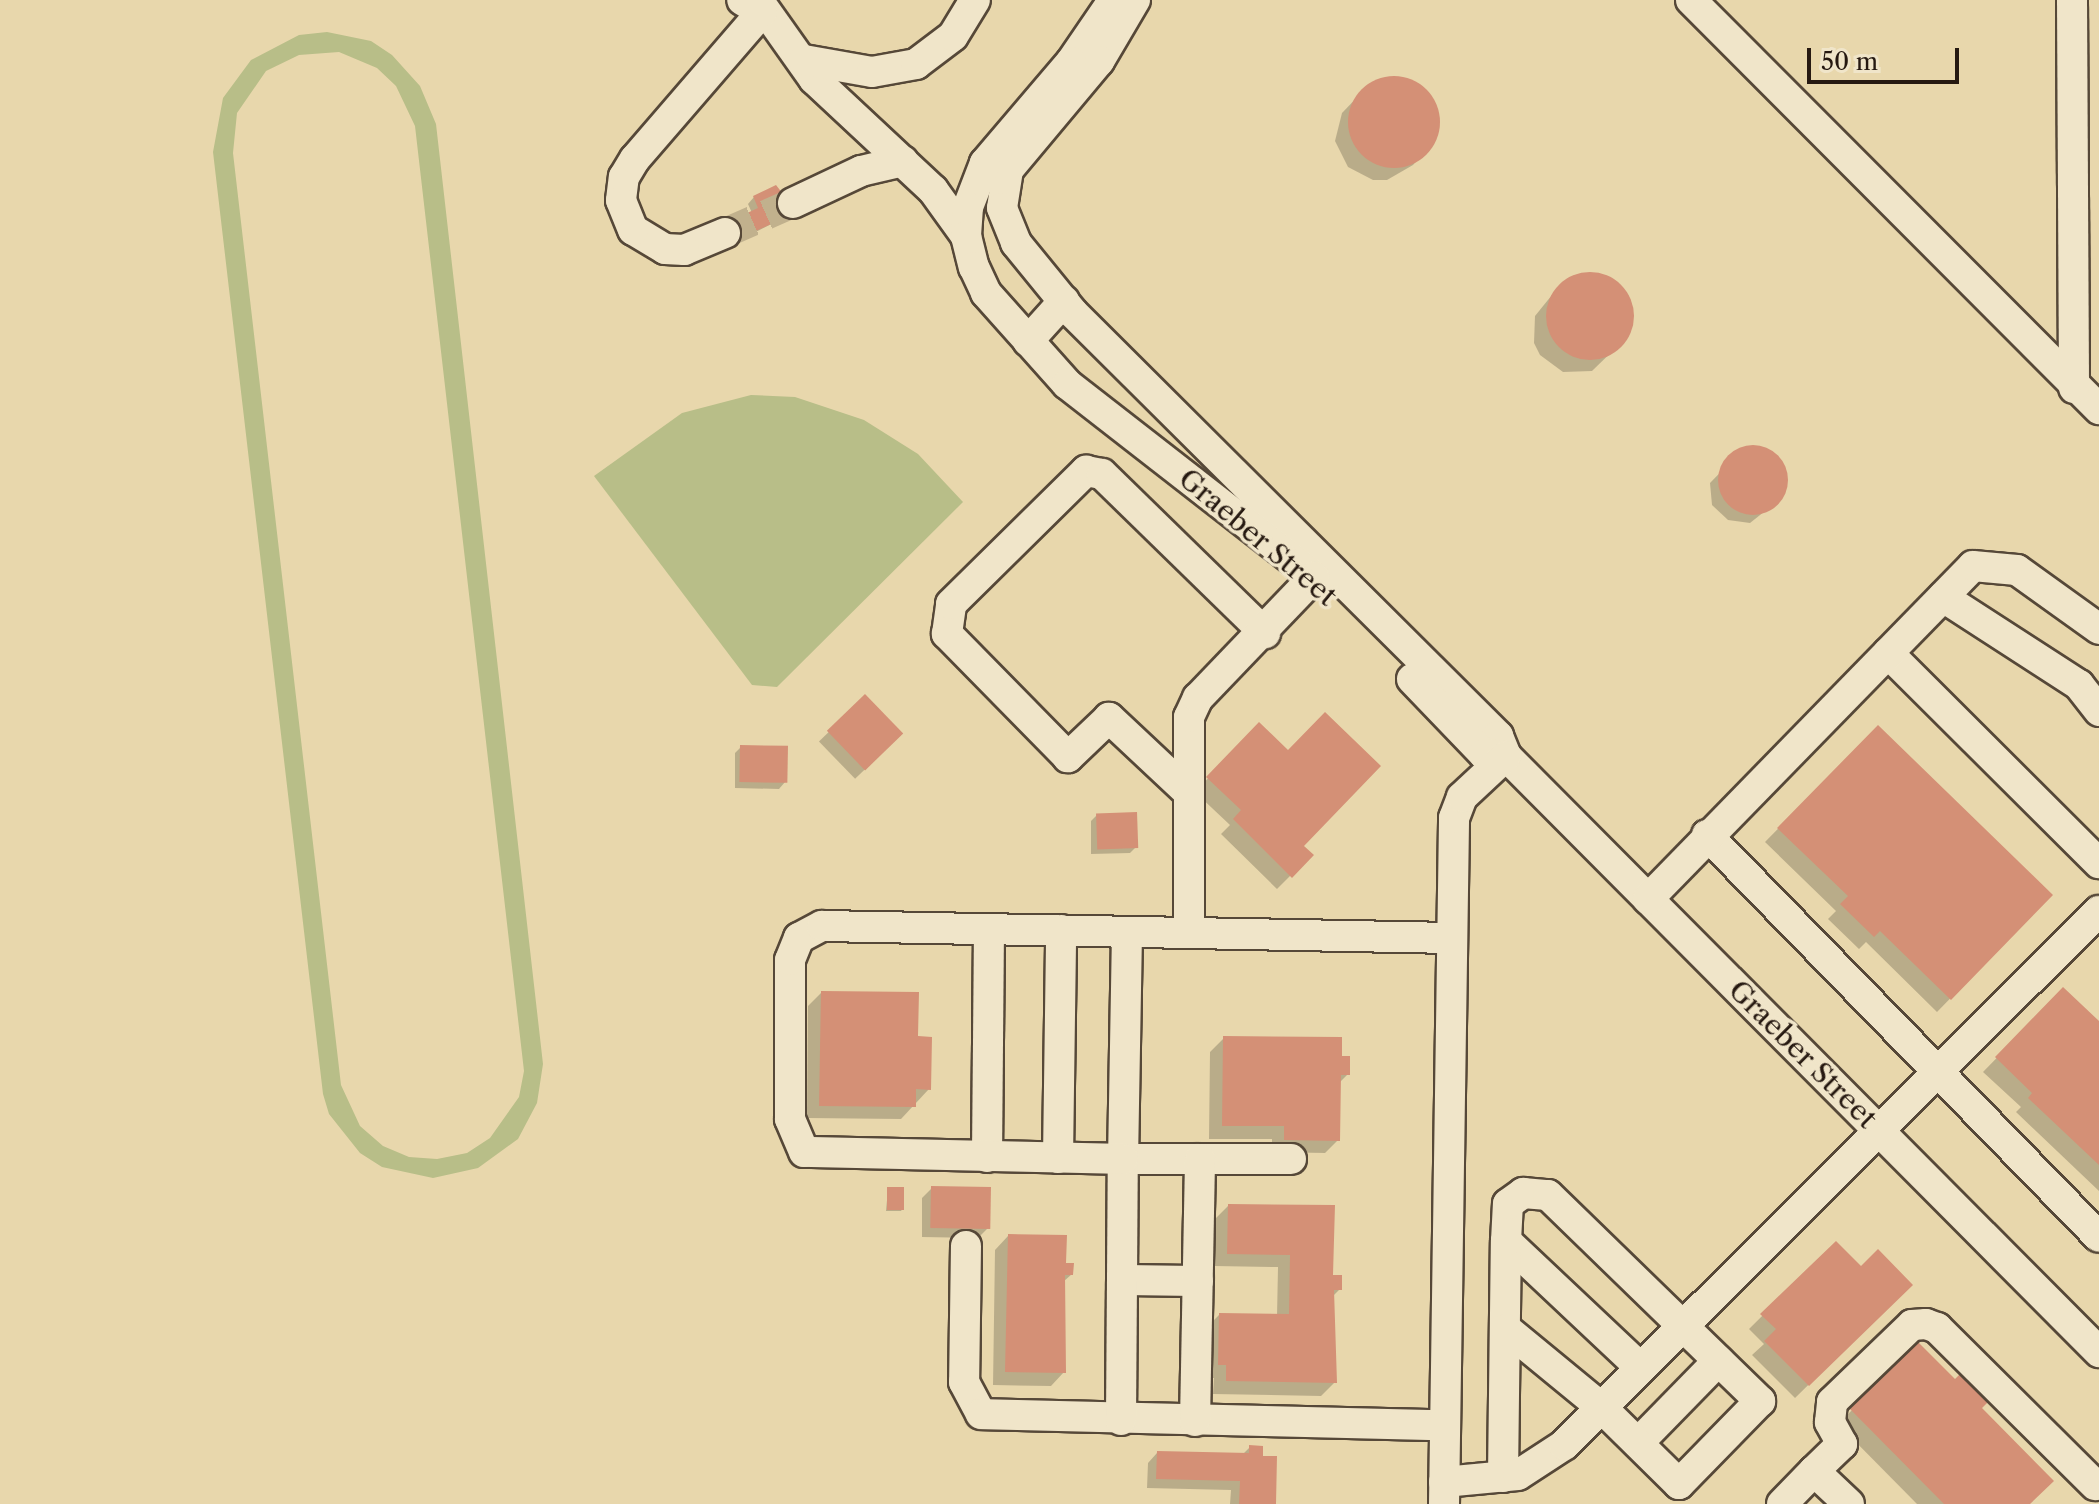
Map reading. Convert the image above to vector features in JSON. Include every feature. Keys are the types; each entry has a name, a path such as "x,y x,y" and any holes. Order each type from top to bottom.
{"street":[{"path":"966,236 968,207 985,163 1071,62 1113,0"},
{"name":"Graeber Street","path":"1135,0 1099,61 1008,170 1002,208 1016,243 1064,301 1498,736 1506,756 2099,1352"},
{"path":"1691,0 2074,388 2099,409"},
{"path":"2072,0 2074,388"},
{"path":"804,60 872,72 916,64 953,36 977,2"},
{"path":"725,233 684,250 648,242 624,215 624,177 754,4 804,60 814,79 933,190 966,236"},
{"path":"793,203 861,171 903,161"},
{"name":"Graeber Street","path":"966,236 986,293 1067,384 1314,577 1484,754 1506,756"},
{"path":"1028,341 1064,301"},
{"path":"1189,793 1109,718 1068,757 947,634 951,604 1086,471 1102,474 1265,633"},
{"path":"1648,899 1707,835 1973,566 1992,564 2017,570 2099,629"},
{"path":"1189,933 1189,793 1193,707 1314,577"},
{"path":"1943,597 2079,685 2099,711"},
{"path":"1888,653 2099,863"},
{"path":"1506,756 1462,797 1454,818 1444,1493 1518,1475 1564,1445 1878,1129 2096,920"},
{"path":"1707,835 1935,1073 2099,1237"},
{"path":"1291,1159 1123,1159 804,1152 790,1119 790,960 799,938 822,926 1451,938"},
{"path":"987,1157 989,929"},
{"path":"1058,1158 1061,930"},
{"path":"1121,1420 1127,932"},
{"path":"1195,1421 1200,1159"},
{"path":"1503,1477 1506,1241 1508,1204 1514,1196 1548,1195 1760,1401 1679,1484 1601,1407 1506,1329"},
{"path":"1506,1241 1641,1368"},
{"path":"966,1246 964,1382 981,1414 1121,1420 1445,1425"},
{"path":"1123,1280 1198,1281"},
{"path":"1782,1504 1842,1444 1830,1422 1832,1402 1912,1325 1926,1324 1937,1328 2090,1492"},
{"path":"1638,1443 1718,1361"},
{"path":"1814,1471 1849,1504"}],"green space":[{"path":"327,32 371,41 392,55 420,86 436,124 543,1064 537,1103 518,1139 478,1168 433,1178 382,1167 360,1153 329,1114 323,1094 213,152 223,98 251,60 299,35","holes":["339,52 377,68 396,86 415,126 524,1071 519,1097 490,1138 467,1153 437,1159 409,1157 383,1146 360,1126 341,1085 233,153 237,113 266,71 299,55"]},
{"path":"751,395 795,397 864,420 918,454 963,502 777,687 752,685 594,476 682,413"}],"building":[{"path":"1394,76 1411,80 1426,90 1436,105 1440,122 1436,139 1426,154 1411,164 1394,168 1377,164 1362,154 1352,139 1348,122 1352,105 1362,90 1377,80"},
{"path":"776,185 797,212 730,243 721,225 758,208 753,196"},
{"path":"1581,272 1599,272 1615,279 1627,291 1634,307 1634,325 1627,341 1615,353 1599,360 1581,360 1565,353 1553,341 1546,325 1546,307 1553,291 1565,279"},
{"path":"1753,445 1778,455 1788,480 1778,505 1753,515 1728,505 1718,480 1728,455"},
{"path":"865,694 903,734 865,770 827,731"},
{"path":"1325,712 1381,766 1304,846 1314,855 1292,878 1233,819 1241,810 1206,777 1259,722 1288,750"},
{"path":"1878,725 2053,895 1951,1000 1880,931 1874,937 1840,904 1848,896 1777,828"},
{"path":"740,745 788,746 787,783 739,782"},
{"path":"1137,812 1138,848 1097,849 1096,813"},
{"path":"2063,987 2099,1021 2099,1165 2028,1098 2032,1093 1995,1057"},
{"path":"821,991 919,992 918,1036 932,1037 931,1090 916,1089 916,1107 819,1106"},
{"path":"1223,1036 1342,1037 1342,1056 1350,1056 1350,1075 1341,1075 1340,1141 1284,1140 1284,1126 1222,1126"},
{"path":"931,1186 991,1187 990,1229 930,1228"},
{"path":"887,1187 904,1187 904,1210 887,1210"},
{"path":"1228,1204 1335,1205 1333,1275 1342,1275 1342,1290 1334,1290 1337,1383 1226,1381 1226,1365 1218,1365 1219,1313 1289,1314 1290,1255 1227,1254"},
{"path":"1008,1234 1067,1235 1066,1263 1074,1263 1073,1275 1065,1275 1066,1373 1005,1372"},
{"path":"1836,1241 1861,1266 1878,1249 1913,1285 1809,1386 1764,1341 1776,1329 1760,1314"},
{"path":"1918,1342 1955,1379 1961,1373 1989,1401 1982,1408 2054,1481 2030,1504 1944,1504 1850,1409"},
{"path":"1249,1445 1263,1446 1263,1456 1277,1456 1276,1504 1239,1504 1240,1481 1156,1479 1157,1451 1249,1453"}],"tunnel":[{"path":"725,233 793,203"}]}
